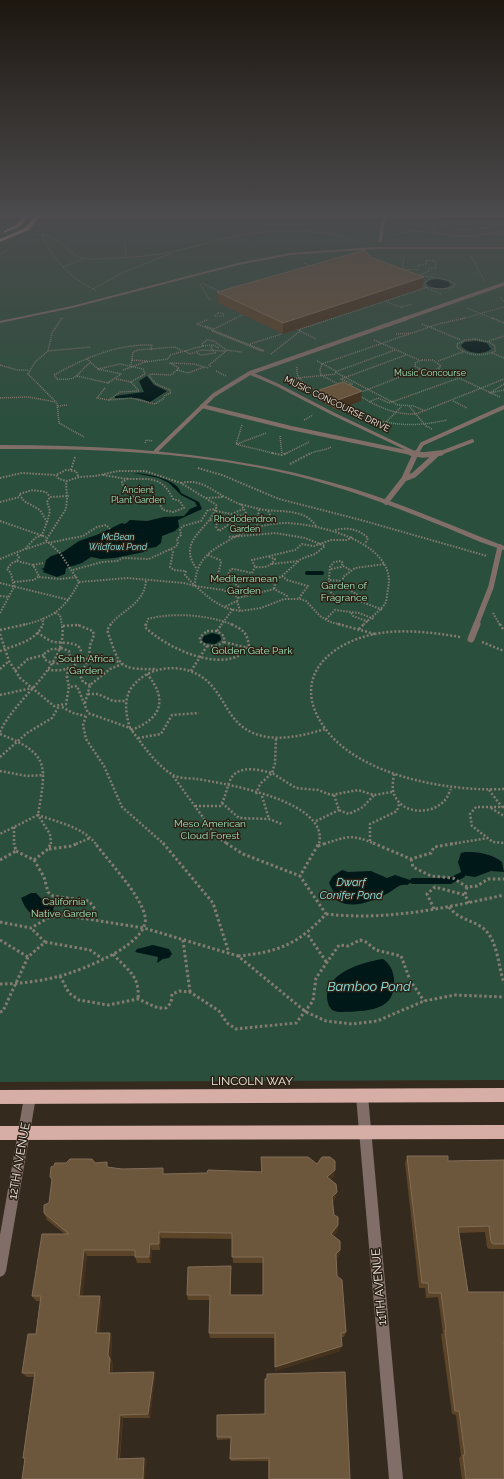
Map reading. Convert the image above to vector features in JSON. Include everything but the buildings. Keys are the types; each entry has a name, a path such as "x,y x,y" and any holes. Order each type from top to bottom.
{"main road":[{"name":"LINCOLN WAY","path":"0,1097 504,1095"},
{"path":"0,1133 504,1132"}],"street":[{"path":"0,322 72,307 168,282"},
{"name":"MUSIC CONCOURSE DRIVE","path":"250,373 270,380 416,453"},
{"path":"0,447 81,447 156,451 212,458 277,470 330,483 386,502 502,547"},
{"name":"11TH AVENUE","path":"362,1096 396,1479"},
{"name":"12TH AVENUE","path":"0,1272 30,1097"}],"lane":[{"path":"156,451 202,406 224,387 250,373 504,284"},
{"path":"202,406 255,420 416,453 437,454"},
{"path":"386,502 404,479 416,453 422,444 504,407"},
{"path":"404,479 414,475 437,454 472,441"},
{"path":"471,639 486,599 502,547"}],"path":[{"path":"80,282 101,293"},
{"path":"92,289 105,282"},
{"path":"200,282 224,293"},
{"path":"426,282 424,283 428,288"},
{"path":"270,355 300,331 300,329 428,288 452,288 455,285 451,282"},
{"path":"420,285 442,294 435,296"},
{"path":"201,286 210,300"},
{"path":"500,297 504,302"},
{"path":"385,301 405,309"},
{"path":"401,307 415,303"},
{"path":"322,364 381,344 427,326 482,314 504,306"},
{"path":"472,310 504,323"},
{"path":"219,315 223,313"},
{"path":"213,330 242,315"},
{"path":"0,365 17,370 28,370 48,351 52,333 62,318"},
{"path":"205,326 213,330 247,345 265,351 250,344 213,330 196,324 207,320"},
{"path":"427,326 462,341 475,339 489,342 496,348 491,353"},
{"path":"297,329 328,345"},
{"path":"247,345 282,334"},
{"path":"489,342 504,336"},
{"path":"203,346 202,344 204,341 211,340 216,343 219,348"},
{"path":"375,341 419,360 437,362 463,352"},
{"path":"462,341 457,346 463,352 477,355 491,353 504,358"},
{"path":"90,363 84,367 81,373 77,376 66,380 57,379 54,375 87,359 92,355 106,351 137,345 152,345 153,347 151,350"},
{"path":"197,353 201,355 216,353 211,348 213,345"},
{"path":"132,360 148,361 168,359 170,355 176,353 213,345 226,351"},
{"path":"131,364 133,352 175,347 190,354 197,353 201,350 242,352"},
{"path":"48,351 91,348"},
{"path":"168,348 176,353"},
{"path":"316,360 336,371 395,350"},
{"path":"211,367 209,365 226,351"},
{"path":"343,378 406,355"},
{"path":"87,359 90,363 96,365 98,369 119,374"},
{"path":"105,388 97,398 108,400 131,398 155,404 163,399 165,395 171,393 170,390 156,384 149,376 151,374 171,375 174,371 180,368 170,363 168,359"},
{"path":"419,360 415,365 420,369 428,371 439,369 500,397"},
{"path":"77,376 109,384 116,379 123,370 148,361"},
{"path":"437,362 441,366 439,369"},
{"path":"170,363 180,363 208,368"},
{"path":"300,363 295,372 297,378 306,385 325,395 310,401"},
{"path":"98,369 110,365 131,364 143,369 146,372 144,375 131,382"},
{"path":"321,375 320,370 322,364"},
{"path":"177,370 182,373 193,373 204,367"},
{"path":"420,369 356,394 382,409 395,413 416,414 426,412 504,379"},
{"path":"28,370 28,374 57,403 59,423 85,438 85,441"},
{"path":"216,371 230,378"},
{"path":"297,378 336,374 392,402 426,412"},
{"path":"321,375 350,390"},
{"path":"343,378 341,379 352,384 344,387"},
{"path":"369,402 378,398 389,403 459,378"},
{"path":"108,400 120,392 139,391 131,382 116,379"},
{"path":"490,393 504,384"},
{"path":"490,393 504,390"},
{"path":"494,400 504,396"},
{"path":"0,398 28,397 57,403"},
{"path":"452,401 467,408"},
{"path":"58,406 67,405"},
{"path":"384,423 402,406"},
{"path":"408,406 426,426"},
{"path":"355,423 369,417 384,423 404,426 426,426 448,420"},
{"path":"236,444 243,421 255,420"},
{"path":"236,444 249,441 265,433"},
{"path":"280,436 282,455"},
{"path":"277,470 316,450 326,450 346,438"},
{"path":"236,444 282,455 313,441"},
{"path":"71,470 77,452"},
{"path":"193,466 222,475 279,499 498,559"},
{"path":"0,478 22,473 56,475 61,471 71,470 78,472 78,476"},
{"path":"56,475 58,479 66,481 78,476 87,477 128,470 143,470 156,473 181,483 215,504 216,510 210,520 191,543 188,551 188,557 196,568 195,586"},
{"path":"102,474 119,479 128,478 138,480 146,479 166,486 172,499 180,502 184,508 173,512 163,510 158,503 134,498 130,488 124,486 122,482 128,478"},
{"path":"181,483 193,480 202,482 224,497 241,504 268,511 302,514 310,518 316,526"},
{"path":"46,537 66,512 69,496 66,481"},
{"path":"20,497 19,494 37,489 46,492 50,497"},
{"path":"50,497 69,496"},
{"path":"0,502 20,497 40,510 47,522"},
{"path":"25,549 36,538 42,535 50,511 47,502 50,497"},
{"path":"206,498 224,497"},
{"path":"235,522 243,518 242,516 246,513 241,504"},
{"path":"257,526 259,508"},
{"path":"232,514 243,509"},
{"path":"72,570 129,556 149,559 159,553 171,549 178,544 177,539 181,535 180,529 183,526 201,521 208,510 216,510 242,516"},
{"path":"268,511 274,524"},
{"path":"227,520 231,517 239,531"},
{"path":"210,520 217,522 216,527 219,531 228,525 235,526"},
{"path":"0,521 46,537 48,542 60,553 71,567 79,582"},
{"path":"196,568 208,555 229,537 239,531 257,526 274,524 316,526 334,530 352,537 381,558 385,564 391,581 388,598 383,610 374,619 359,629"},
{"path":"0,559 48,542 84,537 102,525 106,525 110,529"},
{"path":"334,530 344,528 362,532 368,538 365,545"},
{"path":"229,537 241,538 263,533 276,533 299,536 325,546 325,548 300,561 282,576 271,582 274,585 274,588 290,598"},
{"path":"229,578 228,574 232,568 252,573 255,570 255,567 252,560 255,558 269,557 277,553 295,550 302,544 314,546 331,540 347,540 352,537"},
{"path":"171,549 173,552 170,567 174,570 186,571 185,575 199,591 224,607 240,611 261,608 290,598 299,598 306,601 326,619 336,624 376,634"},
{"path":"16,553 19,557 17,561"},
{"path":"208,555 220,560 221,563 217,577 219,579 229,578 244,591 246,596"},
{"path":"269,557 274,558 272,564"},
{"path":"0,613 14,587 14,582 7,569 12,563 17,561 32,565 44,563"},
{"path":"255,567 300,561"},
{"path":"350,570 343,566 343,563 338,561 331,564 328,589 336,596 362,602 383,610"},
{"path":"342,580 350,570 385,564"},
{"path":"32,565 38,577"},
{"path":"331,569 337,569 343,566"},
{"path":"282,576 287,581 302,583 308,586 299,598"},
{"path":"14,582 34,580 38,577 60,579 77,577"},
{"path":"79,582 127,578 146,581 170,581 223,590 238,600 240,611"},
{"path":"330,580 342,580"},
{"path":"342,580 346,589 361,597 362,602"},
{"path":"146,581 146,586 139,601 132,608 114,619 108,630 124,667 135,669 162,668 191,671 206,678 234,720 241,727 260,735 276,738 291,738 325,729"},
{"path":"0,630 33,622 55,612 68,600 79,582"},
{"path":"0,583 68,600"},
{"path":"224,607 246,596 257,594 266,589 274,588"},
{"path":"0,596 9,597"},
{"path":"486,599 504,631"},
{"path":"218,631 233,610"},
{"path":"326,619 334,610 350,613 361,612 374,619"},
{"path":"34,860 49,849 52,835 38,815 44,775 42,758 34,750 20,741 0,733 6,719 48,670 61,649 63,642 62,626 60,615 55,612"},
{"path":"350,613 353,616 369,622"},
{"path":"155,616 195,617 224,622 233,625 245,633 249,643 248,648 243,653 230,658 218,659 200,657 171,646 152,634 145,627 145,622 155,616"},
{"path":"0,651 27,642 44,624 43,618"},
{"path":"62,626 78,625 92,631 94,635 90,645 89,659 80,675 83,682 90,686"},
{"path":"224,642 224,636 218,631 207,631 200,637 201,643 207,646 218,646 224,642 248,648"},
{"path":"504,651 471,639 413,632 376,634 357,639 336,649 328,655 314,671 311,681 311,698 318,719 325,729 361,758 394,774 423,783 451,788 488,790 504,789"},
{"path":"37,633 52,641 70,643 79,647 81,651 80,659 68,668 48,670"},
{"path":"0,634 9,661 20,678 54,706 61,706 66,704 68,701 69,687 66,678 68,668"},
{"path":"191,671 207,646"},
{"path":"15,671 25,660 34,656 44,655 52,649 70,651 70,657 63,663 46,661 44,655"},
{"path":"70,657 89,659 103,656 121,663"},
{"path":"0,669 9,661"},
{"path":"85,703 90,686 110,669 121,663"},
{"path":"162,668 147,674 131,689 126,701 131,729 137,738 173,776 218,838 243,854 300,876 326,914"},
{"path":"61,706 74,713 87,714 131,729 140,728 151,720 159,706 157,687 147,674"},
{"path":"69,687 77,686 85,703 87,714 83,725 86,739 104,766 122,806 166,846 188,875 213,903 229,953"},
{"path":"0,695 32,688"},
{"path":"88,694 98,694 113,700 126,701"},
{"path":"0,757 32,729 52,718 61,706"},
{"path":"137,738 161,734 172,714 186,715 199,713"},
{"path":"256,794 260,784 272,772 275,764 276,738"},
{"path":"195,806 220,806 231,778 236,773 248,769 259,769 272,772 296,788 318,790 334,795 358,790 374,795 392,792"},
{"path":"0,771 27,776 44,775"},
{"path":"394,774 392,792 399,804 414,810 429,810 443,804 448,798 451,788"},
{"path":"173,776 229,786 278,799 301,809 316,821 320,831 318,846 300,876"},
{"path":"488,790 503,807"},
{"path":"262,795 269,819"},
{"path":"334,795 339,810 348,814 358,811 374,795"},
{"path":"222,803 239,818 269,819 282,824"},
{"path":"370,841 370,824 379,820 384,815 397,811 399,804"},
{"path":"503,807 476,807 470,814 472,826 493,842 504,843"},
{"path":"490,808 504,816"},
{"path":"316,821 339,810"},
{"path":"0,834 29,818 38,815 76,829 90,838 139,901 145,917 144,928 129,945 103,959 60,976 17,984 0,984"},
{"path":"14,827 13,840 16,850 21,855 34,860 44,877 48,892 53,896 64,899 77,898 89,901 95,909 94,920"},
{"path":"318,846 342,838 356,836 411,859 431,853 434,847 488,838"},
{"path":"49,849 72,846 90,838"},
{"path":"0,860 16,850"},
{"path":"411,859 412,867 431,876 453,878 467,887 477,886 488,879 504,880"},
{"path":"434,909 427,894 435,887 465,895"},
{"path":"467,887 465,895 468,904"},
{"path":"326,914 353,917 391,916 468,904 504,895"},
{"path":"448,907 451,913 481,926 488,933 494,943 497,964 504,983"},
{"path":"238,956 265,954 282,949 308,935 326,914"},
{"path":"31,928 48,918 62,915 144,928 229,953 238,956 306,1012 326,1021 352,1024 377,1021 424,1001 456,995 504,997"},
{"path":"0,922 31,928 45,942 90,950 103,959"},
{"path":"308,935 327,963"},
{"path":"0,940 28,957"},
{"path":"183,940 190,992"},
{"path":"60,976 69,993 79,1000 108,1005 138,999 158,1008 166,1008 171,1003 172,994 180,990 190,992 219,1011 227,1023 236,1029 287,1025 296,1023 306,1012 313,1001 316,978 339,944 348,946 360,940 366,942 376,950 401,956 410,980 424,1001"},
{"path":"0,1012 3,1011 17,984 28,957 45,942"},
{"path":"113,954 118,961 133,972 137,979 140,990 138,999"}],"green space":[{"name":"Golden Gate Park","path":"0,282 504,282 504,1080 0,1082"}],"water":[{"path":"427,282 449,282 451,285 445,288 438,288 426,284"},
{"path":"476,341 487,343 491,349 481,353 476,353 468,351 461,345 465,342"},
{"path":"147,376 154,385 167,391 150,402 138,398 115,398 115,396 144,392 139,381"},
{"name":"McBean Wildfowl Pond","path":"134,473 146,474 161,478 174,484 179,488 181,493 199,502 202,509 178,520 179,527 175,531 162,536 161,543 156,547 145,549 144,552 115,558 101,559 91,557 82,563 66,568 65,574 57,577 43,572 44,570 41,569 44,568 46,560 51,556 63,552 79,541 99,534 122,523 125,524 130,520 147,521 164,517 184,516 190,509 197,506 195,502 181,495 169,483 159,478"},
{"path":"212,633 220,635 221,640 215,644 205,643 202,640 204,636"},
{"path":"461,853 480,853 498,859 502,862 504,872 491,871 475,877 462,875 458,862"},
{"name":"Dwarf Conifer Pond","path":"342,870 348,872 371,871 387,878 395,875 413,881 371,901 351,905 344,904 338,901 329,883 333,876"},
{"path":"31,893 36,893 42,899 52,902 54,906 53,911 42,916 33,915 23,904 21,898"},
{"path":"153,945 169,949 172,954 169,958 163,959 157,963 158,957 135,952 137,949"},
{"name":"Bamboo Pond","path":"383,959 391,968 394,979 394,990 385,1004 378,1008 360,1011 339,1012 331,1009 328,1003 327,993 330,985 336,978 354,967"}],"waterway":[{"path":"307,573 322,573"},
{"path":"413,881 450,881 462,875"}],"park label":[{"name":"Music Concourse","path":"430,373"},
{"name":"Ancient Plant Garden","path":"138,496"},
{"name":"Rhododendron Garden","path":"245,524"},
{"name":"Mediterranean Garden","path":"244,584"},
{"name":"Garden of Fragrance","path":"344,590"},
{"name":"South Africa Garden","path":"86,664"},
{"name":"Meso American Cloud Forest","path":"210,828"},
{"name":"California Native Garden","path":"64,906"}]}
